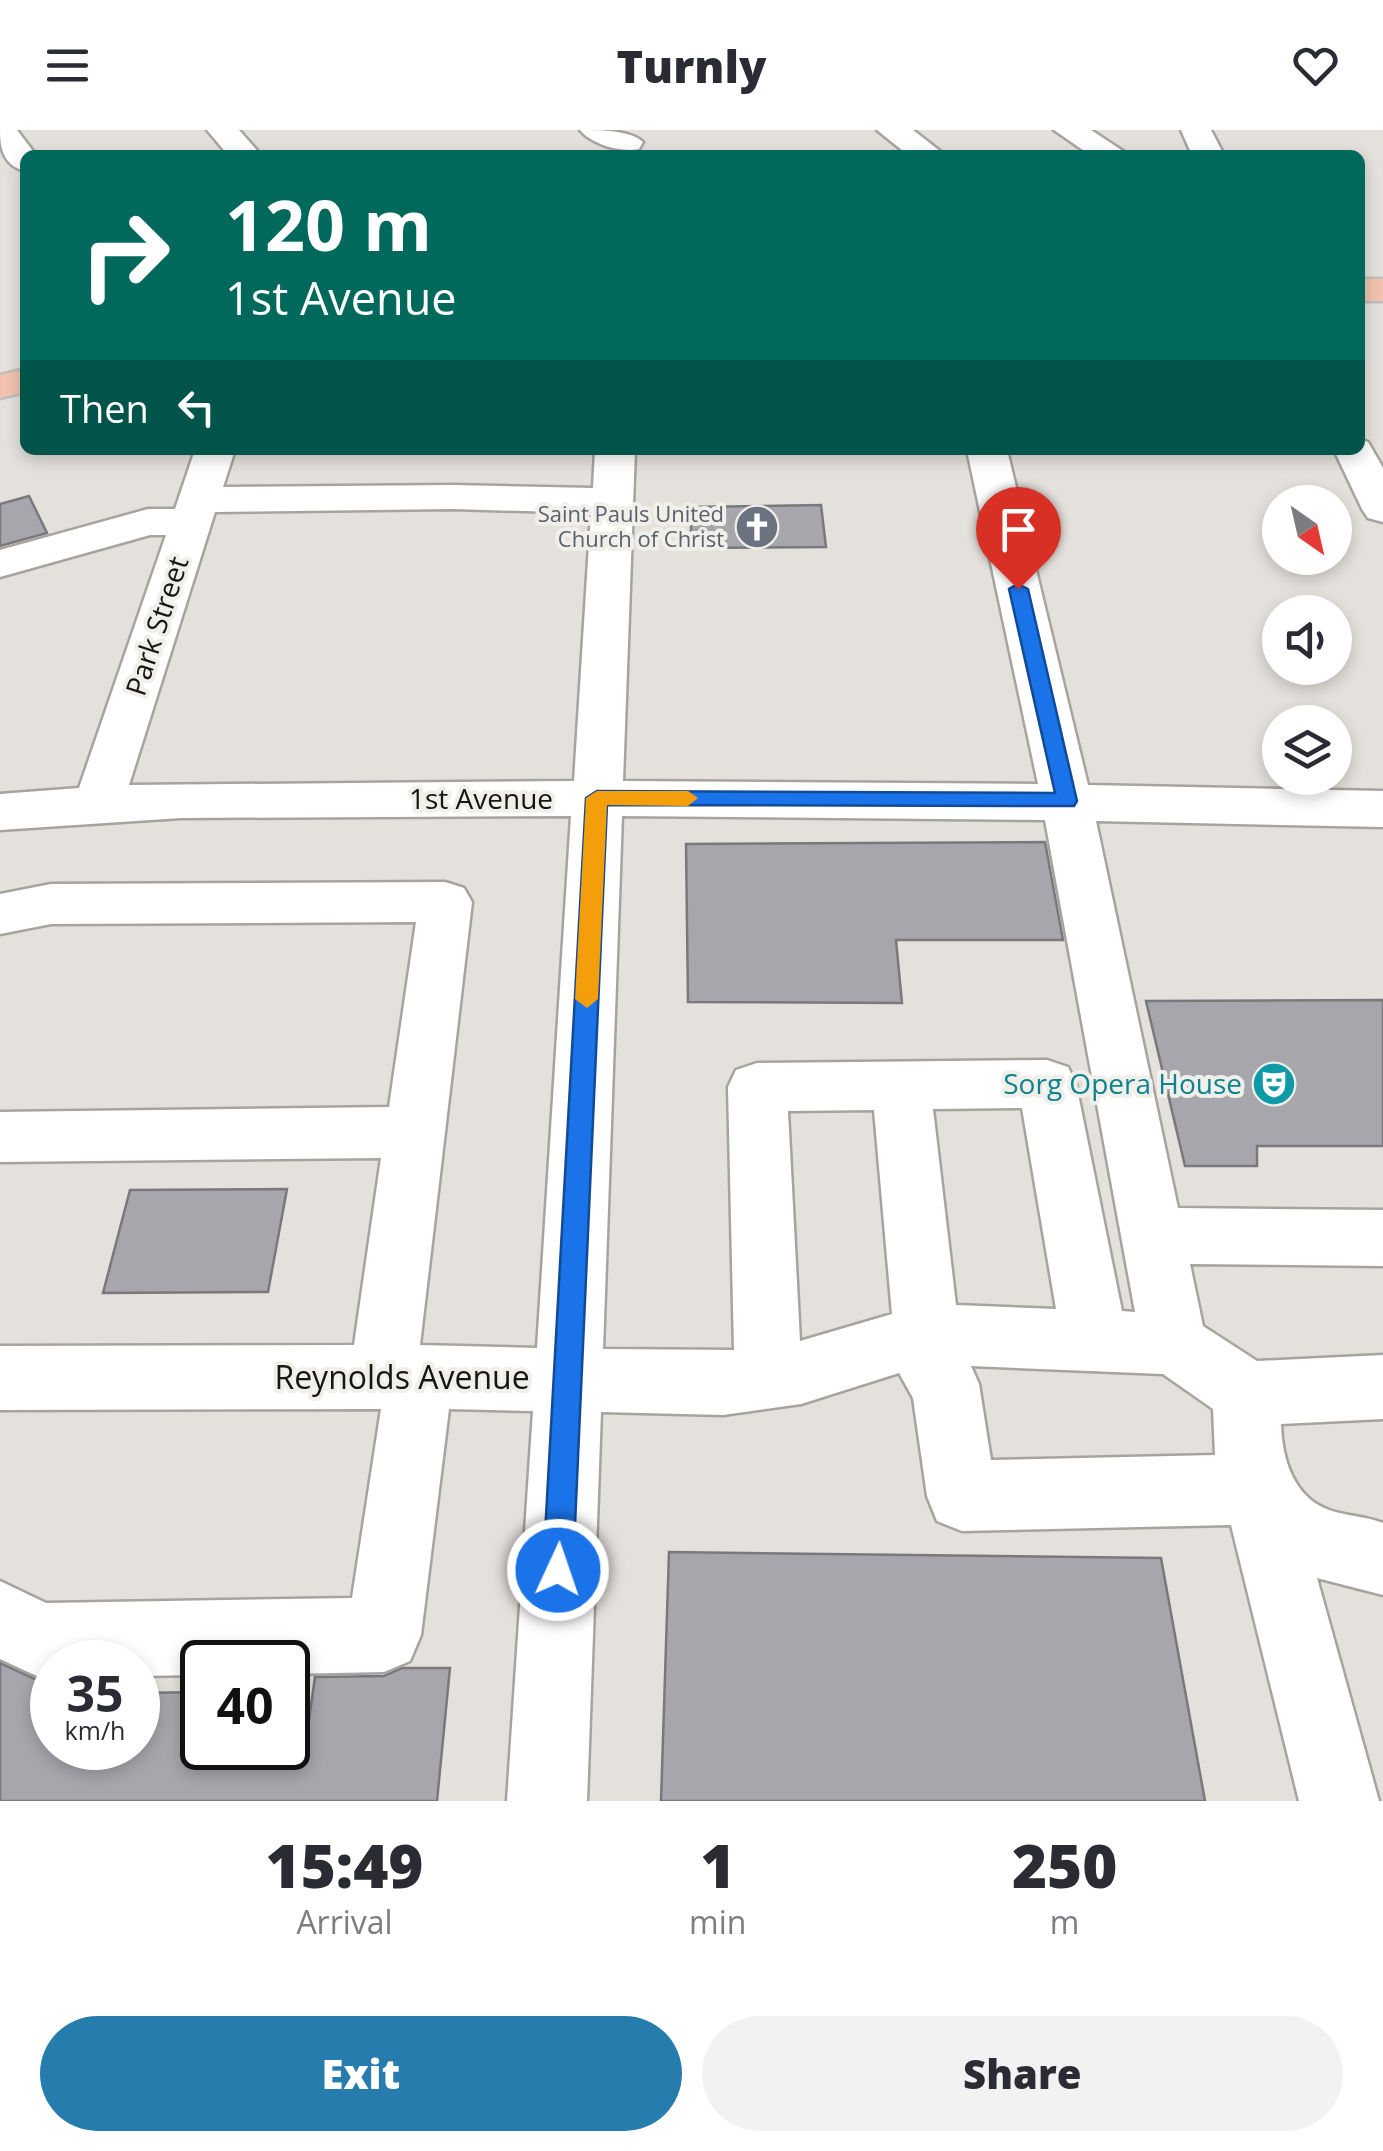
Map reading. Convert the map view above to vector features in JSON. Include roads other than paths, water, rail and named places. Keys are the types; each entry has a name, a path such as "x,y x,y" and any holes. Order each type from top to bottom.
{"street":[{"path":"1,130 20,155"},
{"path":"222,130 240,150"},
{"path":"596,130 628,142"},
{"path":"892,130 922,150"},
{"path":"1069,130 1104,150"},
{"name":"Park Street","path":"99,801 214,455"},
{"path":"547,1801 614,455"},
{"path":"988,455 1067,801 1174,1344 1248,1394 1383,1387"},
{"path":"0,564 195,511 453,497 612,501"},
{"name":"1st Avenue","path":"0,812 99,801 597,798 1067,801 1383,809"},
{"path":"0,914 51,904 444,902 415,1132 384,1635 40,1640 0,1618"},
{"path":"768,1377 756,1087 1047,1084 1095,1343"},
{"path":"901,1086 930,1368 945,1384 962,1496 1257,1490"},
{"path":"0,1137 415,1132"},
{"path":"1153,1236 1383,1238"},
{"name":"Reynolds Avenue","path":"0,1378 567,1378 723,1383 801,1372 926,1334 1174,1344"},
{"path":"1248,1394 1244,1430 1257,1490 1339,1801"},
{"path":"1257,1490 1282,1523 1314,1542 1383,1560"}],"place":[{"name":"Saint Pauls United Church of Christ","path":"757,527"},
{"name":"Sorg Opera House","path":"1274,1084"}]}
